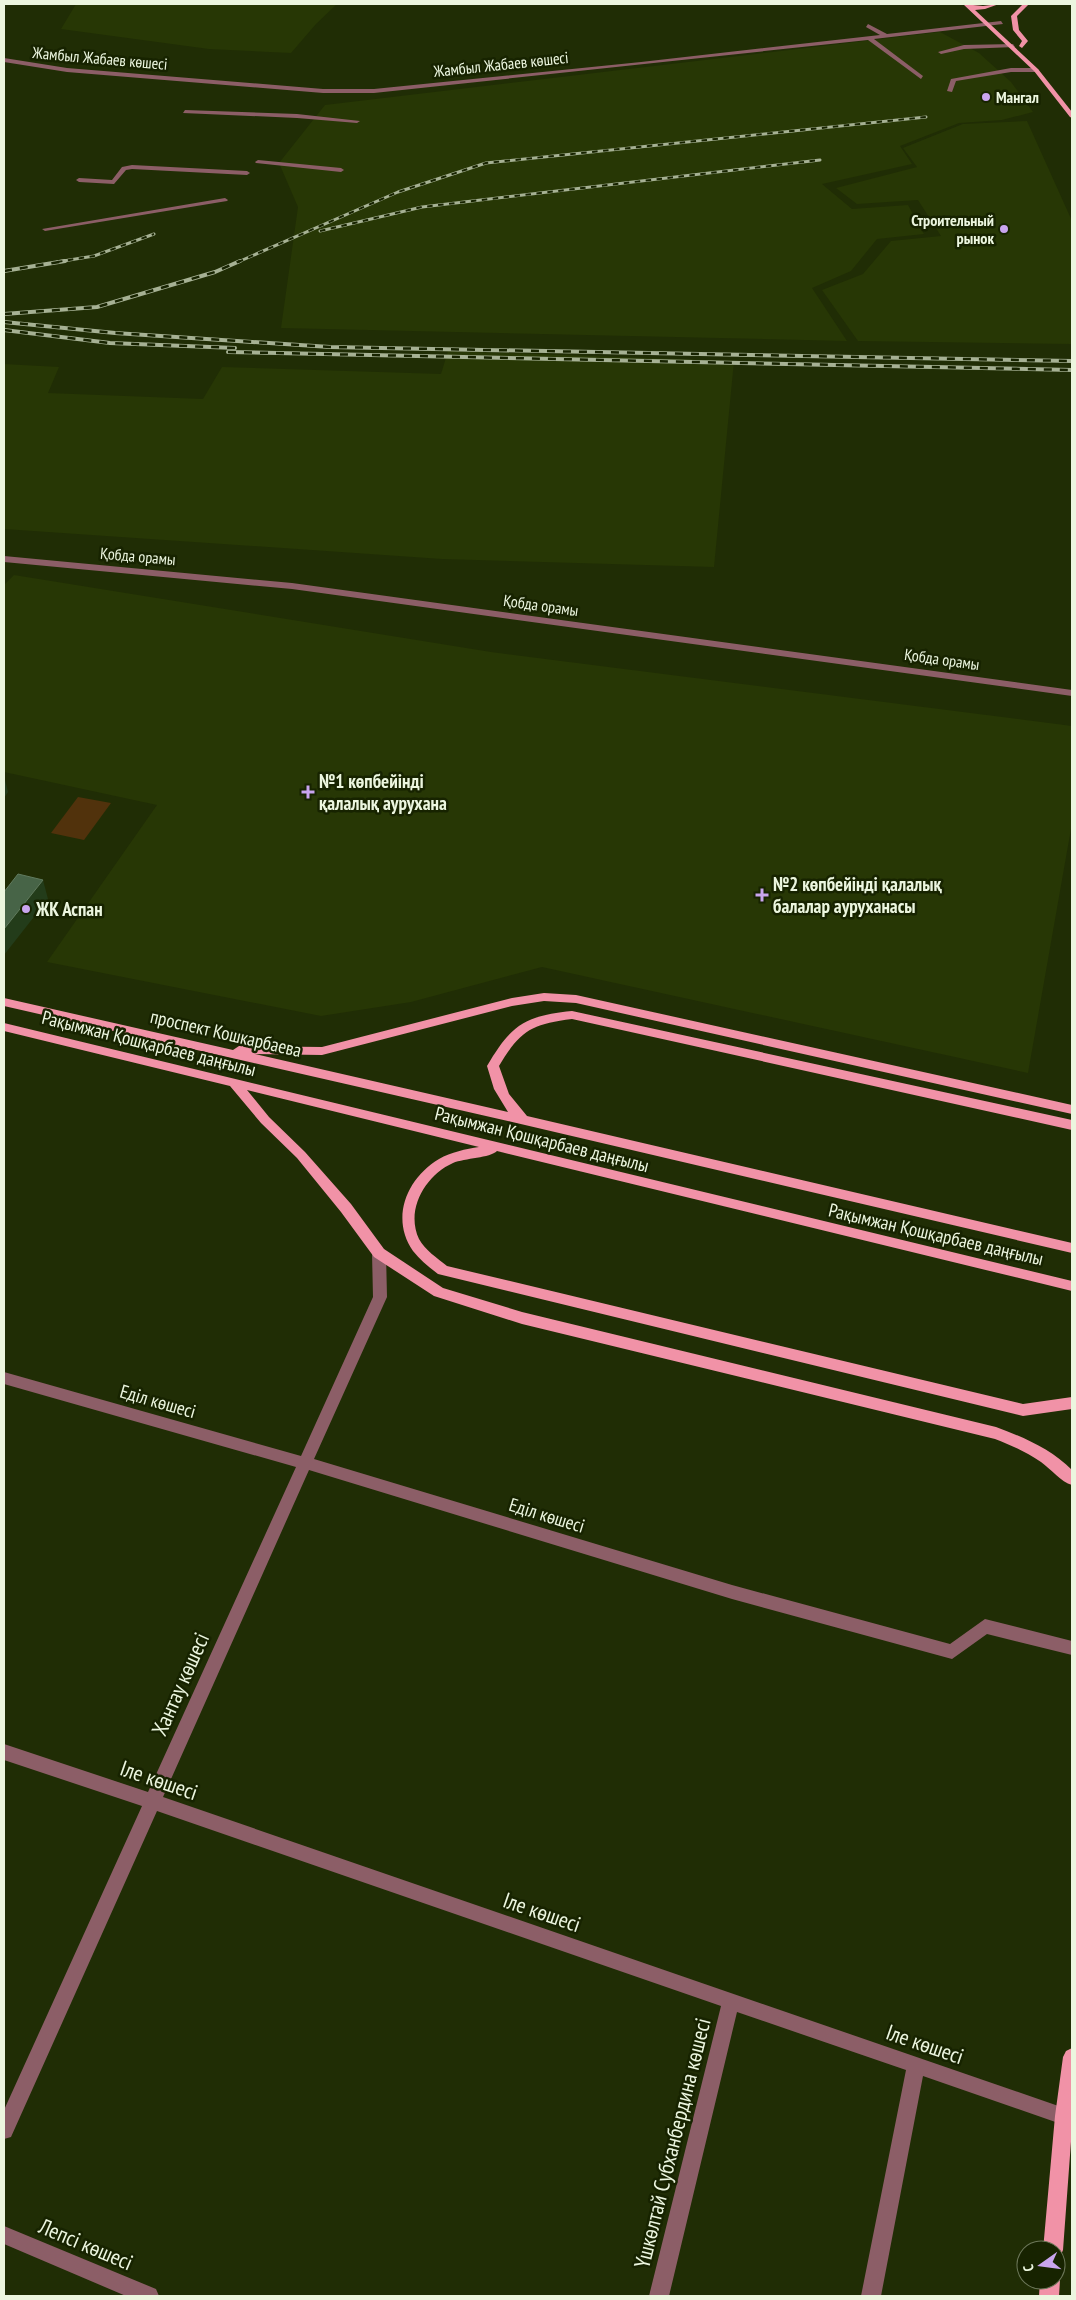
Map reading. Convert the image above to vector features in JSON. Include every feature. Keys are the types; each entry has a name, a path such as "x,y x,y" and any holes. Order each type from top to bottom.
{"main road":[{"path":"969,6 996,4"},
{"path":"1022,46 1025,41 1016,30 1014,16 1026,4"},
{"path":"969,6 1036,70 1072,116"},
{"path":"980,6 989,13"},
{"path":"995,18 1046,70"},
{"path":"214,1049 322,1051 512,1002 544,997 576,999 1072,1110"},
{"name":"проспект Кошкарбаева","path":"4,1002 439,1101"},
{"path":"525,1120 510,1107 500,1092 493,1066 511,1038 526,1027 548,1018 572,1015 1072,1125"},
{"name":"Рақымжан Қошқарбаев даңғылы","path":"4,1027 1072,1286"},
{"path":"235,1084 265,1120 302,1155 346,1208 379,1253 439,1292 522,1318 996,1433 1028,1446 1061,1467 1072,1479"},
{"name":"Рақымжан Қошқарбаев даңғылы","path":"439,1101 1072,1248"},
{"path":"519,1153 494,1150 468,1153 444,1162 425,1176 412,1195 408,1216 411,1236 424,1255 443,1270 1023,1410 1072,1402"},
{"path":"1053,2240 1064,2116 1072,2057"}],"street":[{"name":"Жамбыл Жабаев көшесі","path":"4,60 67,70 323,90 374,91 1001,24"},
{"path":"868,26 886,36"},
{"path":"869,38 921,77"},
{"path":"941,52 964,47 1013,46"},
{"path":"950,91 953,80 1011,70 1036,70"},
{"path":"185,112 358,121"},
{"path":"258,162 341,170"},
{"path":"80,180 114,182 124,168 132,167 247,173"},
{"path":"46,229 225,200"},
{"name":"Қобда орамы","path":"4,559 292,586 1072,693"},
{"name":"Хантау көшесі","path":"4,2130 380,1297 379,1253"},
{"name":"Еділ көшесі","path":"4,1378 305,1463 732,1592 952,1652 985,1626 1072,1648"},
{"name":"Іле көшесі","path":"4,1752 152,1801 1064,2116"},
{"name":"Үшкөлтай Субханбердина көшесі","path":"659,2296 731,2001"},
{"path":"871,2296 916,2065"},
{"name":"Лепсі көшесі","path":"4,2235 149,2296"}],"shaded area":[{"path":"76,4 337,4 316,24 291,53 209,49 61,29"},
{"path":"940,32 979,53 1011,82 1033,112 1002,120 959,123 900,146 912,164 822,184 852,209 908,205 924,234 877,239 851,271 812,288 847,341 281,328 298,207 279,163 325,105"},
{"name":"Строительный рынок","path":"1027,121 1072,221 1072,344 858,341 822,290 863,274 891,241 941,236 918,200 857,204 836,188 917,167 903,148 963,124"},
{"path":"448,351 734,361 714,567 442,559 4,529 4,364 59,367 48,393 203,399 222,367 441,374"},
{"path":"14,575 491,652 1072,726 1072,823 1028,1073 542,967 411,1002 321,1016 47,962 157,805 4,772 4,585"},
{"path":"78,797 111,803 84,840 51,833"}],"building":[{"path":"18,874 43,880 4,929 4,892"}],"railway":[{"path":"238,262 398,192 486,163 926,117"},
{"path":"320,231 422,207 820,160"},
{"path":"57,262 94,256 154,234"},
{"path":"4,271 65,261"},
{"path":"4,314 97,307 215,272 240,261"},
{"path":"4,322 115,333 330,347 1072,361"},
{"path":"4,330 110,343 235,348"},
{"path":"228,352 1072,370"}],"place":[{"name":"Мангал","path":"986,97"},
{"name":"Строительный рынок","path":"1004,229"},
{"name":"№1 көпбейінді қалалық аурухана","path":"308,792"},
{"name":"№2 көпбейінді қалалық балалар ауруханасы","path":"762,895"},
{"name":"ЖК Аспан","path":"26,909"}]}
